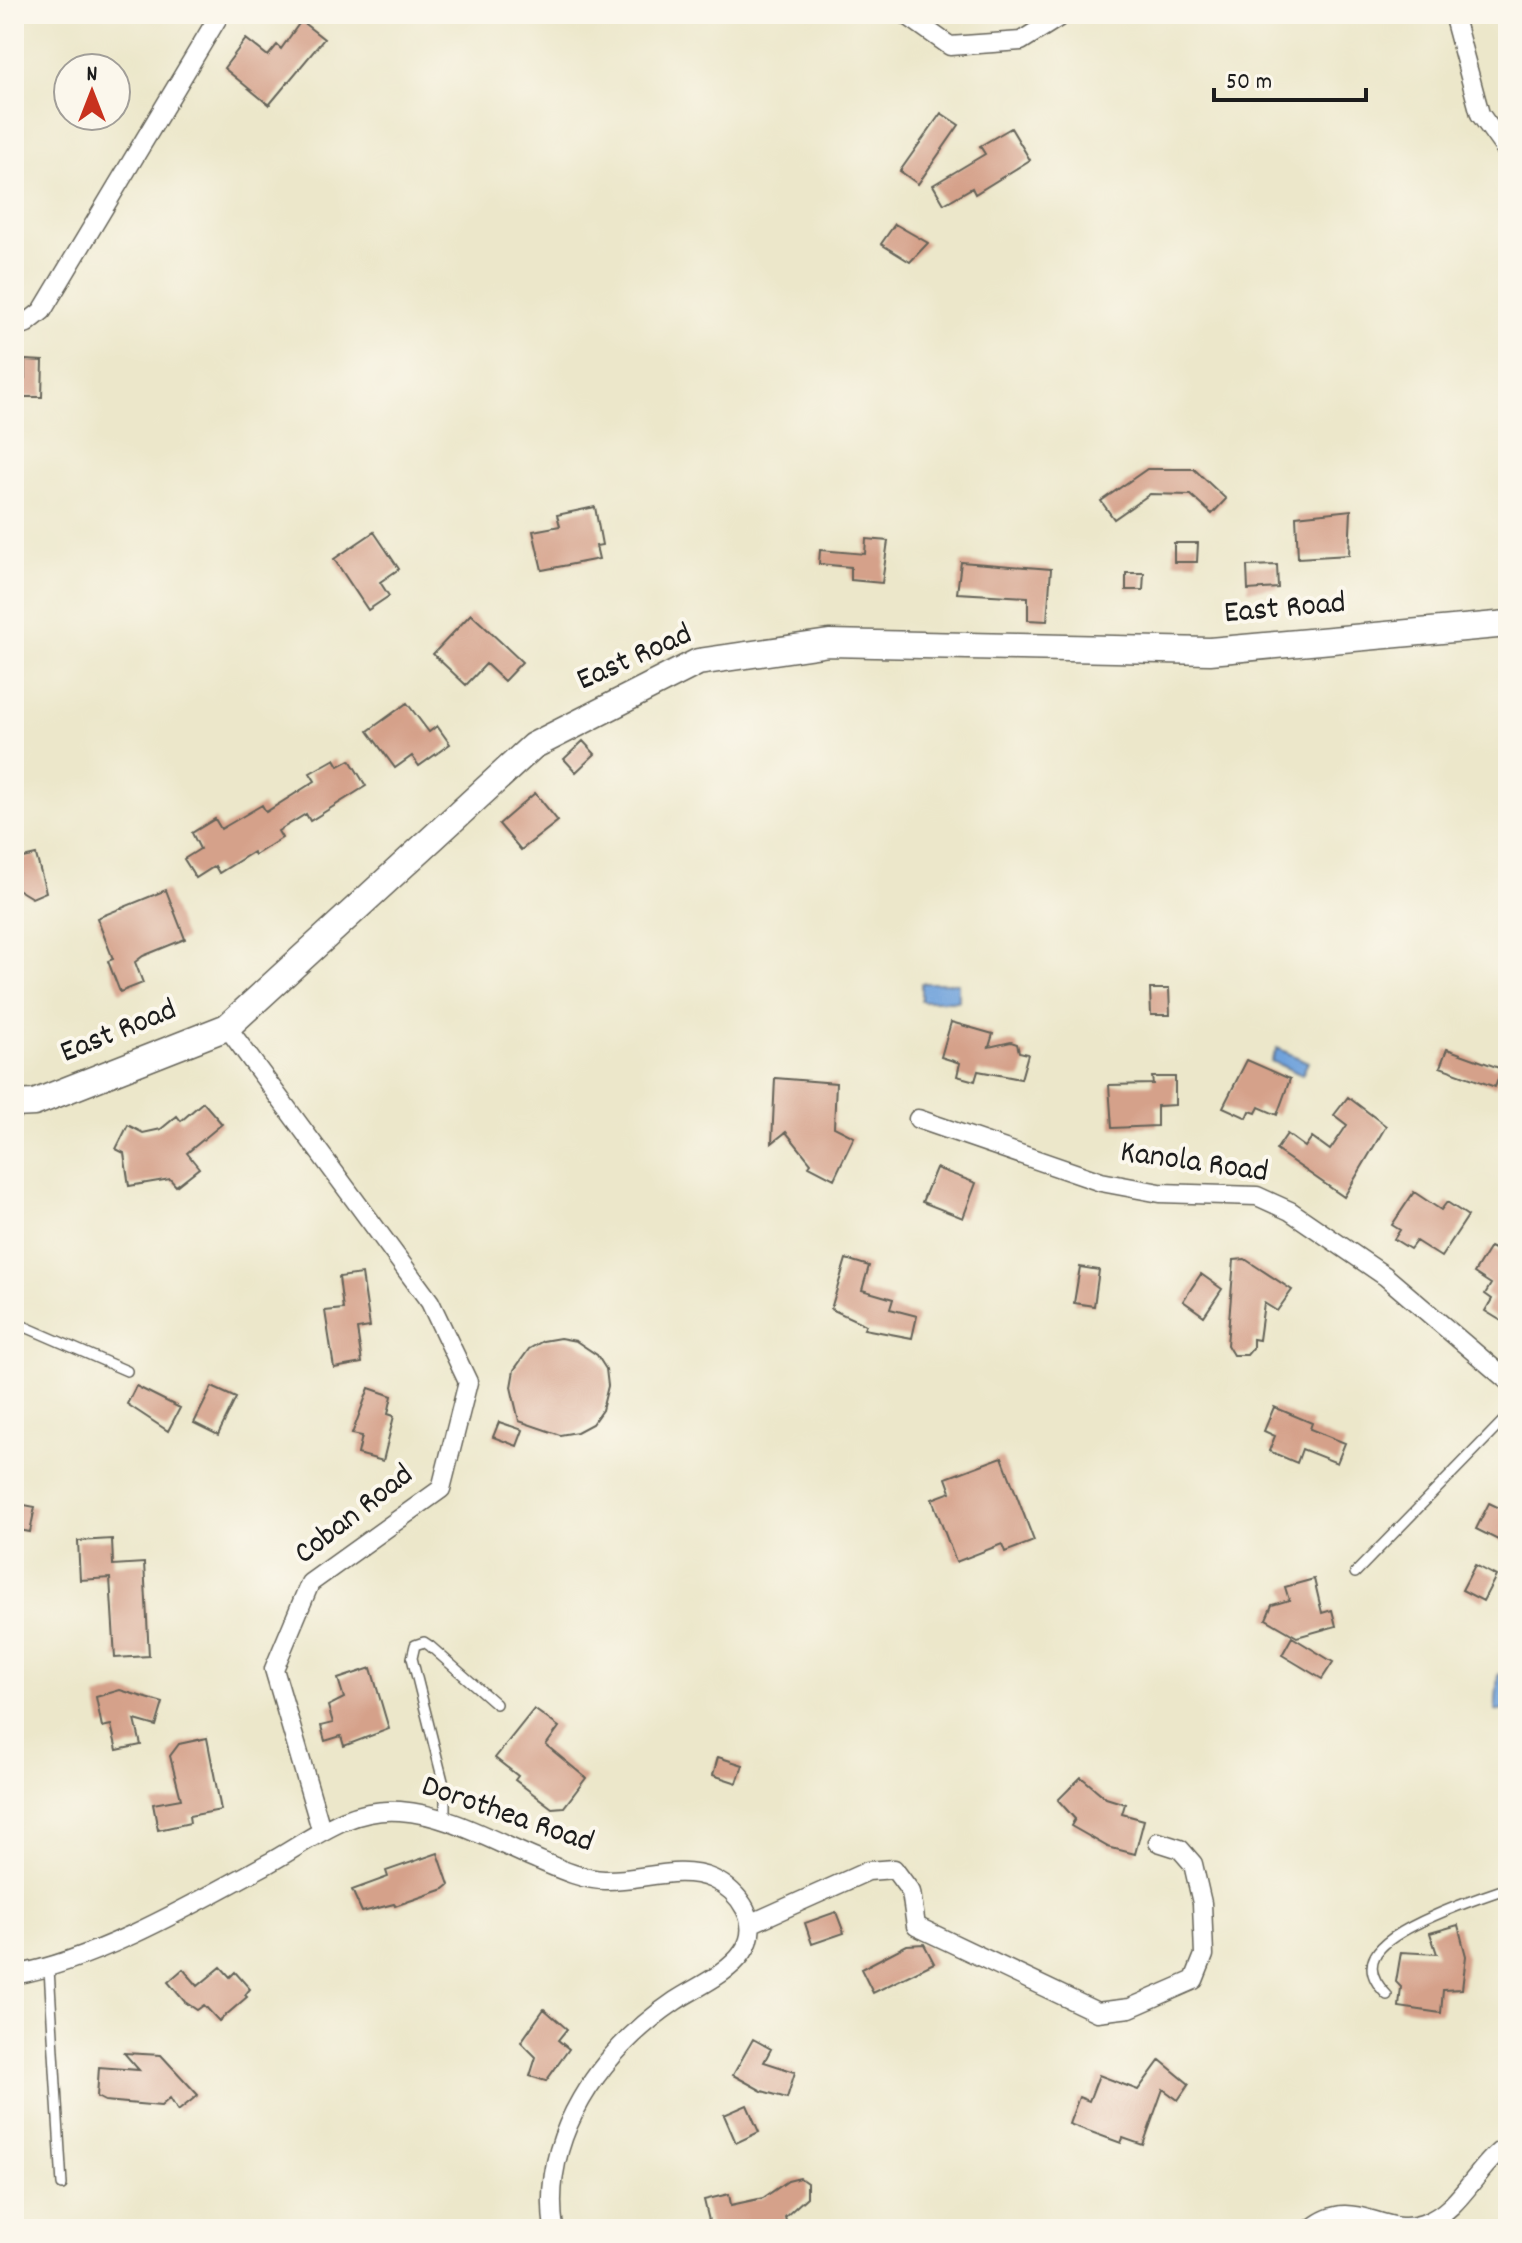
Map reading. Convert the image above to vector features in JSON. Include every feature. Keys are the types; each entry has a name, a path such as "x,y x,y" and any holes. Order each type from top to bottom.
{"street":[{"path":"14,328 27,323 42,311 220,14"},
{"path":"905,14 950,46 1021,41 1064,14"},
{"path":"1453,14 1480,114 1508,153"},
{"name":"East Road","path":"14,1104 34,1103 227,1027 533,746 698,662 829,643 1210,651 1508,624"},
{"name":"Coban Road","path":"227,1027 430,1302 468,1382 441,1489 310,1583 274,1669 321,1829"},
{"name":"Kanola Road","path":"918,1119 1101,1182 1160,1193 1257,1196 1290,1211 1385,1276 1508,1381"},
{"name":"Dorothea Road","path":"14,1975 76,1961 270,1862 321,1829 362,1814 398,1811 445,1821 557,1868 602,1880 674,1872 710,1878 738,1896 747,1910 750,1924"},
{"path":"554,2229 552,2191 555,2156 577,2104 599,2073 654,2017 733,1964 744,1951 750,1924 868,1871 894,1869 911,1892 916,1926 1097,2012 1130,2008 1194,1980 1204,1955 1202,1903 1193,1864 1180,1849 1158,1842"},
{"path":"1311,2229 1331,2216 1347,2213 1402,2228 1426,2223 1449,2209 1508,2145"}],"lane":[{"path":"14,1322 127,1371"},
{"path":"1355,1573 1508,1416"},
{"path":"445,1821 445,1789 412,1658 415,1645 424,1642 430,1646 496,1704"},
{"path":"1387,1995 1375,1982 1373,1971 1372,1960 1381,1945 1403,1932 1508,1888"},
{"path":"49,1969 62,2185"}],"water":[{"path":"921,983 958,983 958,1001 921,1001"},
{"path":"1277,1048 1308,1062 1302,1075 1271,1061"},
{"path":"1498,1674 1508,1675 1508,1711 1495,1710"}],"building":[{"path":"301,21 324,39 269,105 224,68 246,39 268,56 277,45 281,49"},
{"path":"941,113 959,125 918,184 900,171"},
{"path":"1011,128 1030,160 975,194 972,188 944,204 933,185 985,154 980,146"},
{"path":"895,224 928,243 910,262 881,244"},
{"path":"25,360 43,361 42,397 17,397 17,377 25,378"},
{"path":"1147,469 1194,469 1226,499 1212,514 1191,495 1150,494 1114,519 1101,501"},
{"path":"595,507 602,545 596,546 599,559 542,570 533,531 560,526 557,515"},
{"path":"1351,510 1349,555 1298,558 1296,516"},
{"path":"374,532 399,569 380,582 389,596 368,610 334,559"},
{"path":"866,539 888,541 882,583 851,580 851,567 819,564 820,550 865,554"},
{"path":"1174,543 1198,543 1197,562 1174,562"},
{"path":"961,562 1051,569 1047,621 1028,620 1028,597 957,593"},
{"path":"1277,565 1278,588 1248,590 1247,566"},
{"path":"1126,573 1144,573 1143,590 1126,590"},
{"path":"471,614 522,662 504,681 486,664 466,685 433,654"},
{"path":"407,703 429,732 437,726 450,744 419,766 412,756 395,768 368,731"},
{"path":"583,741 595,754 576,772 564,759"},
{"path":"335,759 339,766 350,760 366,786 310,821 306,814 278,831 282,838 255,855 253,852 219,873 215,866 196,878 184,859 200,849 192,833 215,819 221,829 262,805 266,812 315,781 310,773"},
{"path":"535,793 558,821 521,850 499,824"},
{"path":"36,855 46,892 32,898 14,887 14,860"},
{"path":"166,890 185,939 135,962 143,983 120,992 108,961 113,959 97,918"},
{"path":"1150,989 1169,989 1170,1015 1151,1015"},
{"path":"951,1022 993,1034 989,1047 1011,1042 1017,1044 1019,1052 1028,1054 1021,1079 978,1071 975,1081 957,1076 960,1063 941,1057"},
{"path":"1447,1049 1502,1069 1495,1087 1440,1067"},
{"path":"1247,1060 1290,1079 1277,1115 1259,1107 1256,1113 1250,1111 1247,1118 1223,1107"},
{"path":"1152,1077 1175,1077 1175,1105 1157,1106 1157,1126 1112,1128 1109,1085 1153,1084"},
{"path":"775,1078 836,1083 834,1127 854,1137 834,1179 809,1166 811,1163 786,1132 772,1143"},
{"path":"1348,1097 1386,1126 1344,1197 1276,1150 1287,1134 1305,1147 1312,1137 1330,1150 1347,1125 1334,1115"},
{"path":"203,1102 222,1124 187,1153 199,1168 176,1186 170,1179 129,1186 124,1153 116,1149 128,1125 143,1133 161,1129 177,1116 181,1121"},
{"path":"936,1168 976,1183 963,1218 922,1202"},
{"path":"1414,1192 1441,1210 1447,1202 1468,1216 1441,1257 1416,1241 1410,1249 1394,1239 1400,1230 1392,1225"},
{"path":"1490,1247 1508,1256 1508,1325 1485,1311 1492,1299 1485,1294 1491,1284 1474,1273"},
{"path":"846,1259 869,1266 862,1290 893,1299 890,1309 917,1316 912,1338 864,1329 866,1325 831,1309"},
{"path":"1245,1259 1292,1290 1277,1311 1264,1303 1259,1340 1253,1339 1253,1348 1247,1355 1233,1355 1227,1345 1234,1260"},
{"path":"1080,1267 1099,1270 1094,1306 1074,1303"},
{"path":"362,1274 370,1327 357,1329 362,1363 334,1368 325,1311 343,1309 339,1277"},
{"path":"1201,1274 1222,1289 1204,1316 1183,1301"},
{"path":"560,1338 576,1341 597,1355 606,1369 608,1386 602,1410 592,1424 577,1432 560,1435 519,1421 511,1387 514,1370 529,1349 543,1341"},
{"path":"136,1386 180,1408 168,1431 127,1404"},
{"path":"212,1387 236,1398 218,1435 194,1423"},
{"path":"369,1388 392,1396 388,1414 394,1416 383,1461 358,1454 362,1436 352,1434"},
{"path":"1274,1407 1312,1423 1310,1429 1345,1443 1337,1463 1302,1449 1297,1463 1269,1451 1275,1436 1264,1431"},
{"path":"499,1422 523,1430 517,1446 493,1437"},
{"path":"1002,1457 1034,1541 1005,1552 1002,1544 956,1562 932,1499 951,1492 946,1478"},
{"path":"14,1503 35,1507 30,1532 14,1529"},
{"path":"1489,1503 1508,1512 1508,1545 1476,1529"},
{"path":"112,1539 113,1565 144,1563 149,1656 115,1658 110,1578 80,1580 78,1541"},
{"path":"1475,1565 1496,1576 1483,1601 1462,1590"},
{"path":"1314,1579 1322,1613 1332,1610 1336,1626 1297,1637 1266,1619 1272,1605 1289,1600 1285,1587"},
{"path":"1292,1637 1333,1662 1322,1679 1282,1655"},
{"path":"371,1668 389,1729 344,1746 341,1736 325,1741 321,1726 333,1723 328,1706 344,1698 338,1679"},
{"path":"120,1690 163,1703 156,1726 135,1720 141,1745 117,1750 111,1725 102,1727 96,1697"},
{"path":"534,1709 559,1727 546,1745 586,1778 564,1807 552,1808 515,1780 518,1776 495,1758"},
{"path":"207,1738 221,1810 189,1816 190,1823 158,1830 153,1804 181,1799 170,1756 179,1744"},
{"path":"718,1757 743,1765 737,1783 713,1775"},
{"path":"1081,1777 1106,1798 1125,1804 1122,1814 1144,1820 1135,1854 1108,1847 1071,1826 1075,1819 1058,1800"},
{"path":"438,1853 449,1885 444,1889 395,1906 362,1912 352,1890 388,1877 386,1871"},
{"path":"836,1912 844,1933 812,1944 805,1923"},
{"path":"1458,1925 1466,1956 1462,1989 1443,1990 1441,2013 1399,2007 1401,1987 1396,1982 1401,1952 1437,1954 1430,1933"},
{"path":"924,1944 934,1963 873,1993 861,1969 907,1945"},
{"path":"221,1967 230,1977 235,1972 250,1989 245,1995 247,1997 219,2021 204,2005 197,2010 185,2002 168,1982 183,1969 198,1986"},
{"path":"544,2009 567,2029 558,2040 569,2049 546,2081 530,2076 536,2057 521,2042"},
{"path":"753,2039 771,2049 764,2062 795,2072 787,2098 762,2091 733,2075"},
{"path":"124,2053 161,2055 198,2095 178,2111 170,2098 161,2106 105,2101 97,2097 99,2067 139,2070"},
{"path":"1160,2060 1189,2084 1178,2100 1163,2089 1143,2145 1123,2138 1121,2143 1069,2124 1079,2097 1089,2101 1099,2075 1138,2090"},
{"path":"747,2105 759,2132 736,2143 724,2115"},
{"path":"800,2178 807,2183 807,2197 785,2217 788,2229 711,2229 704,2200 729,2194 731,2205 763,2198 788,2181"}]}
